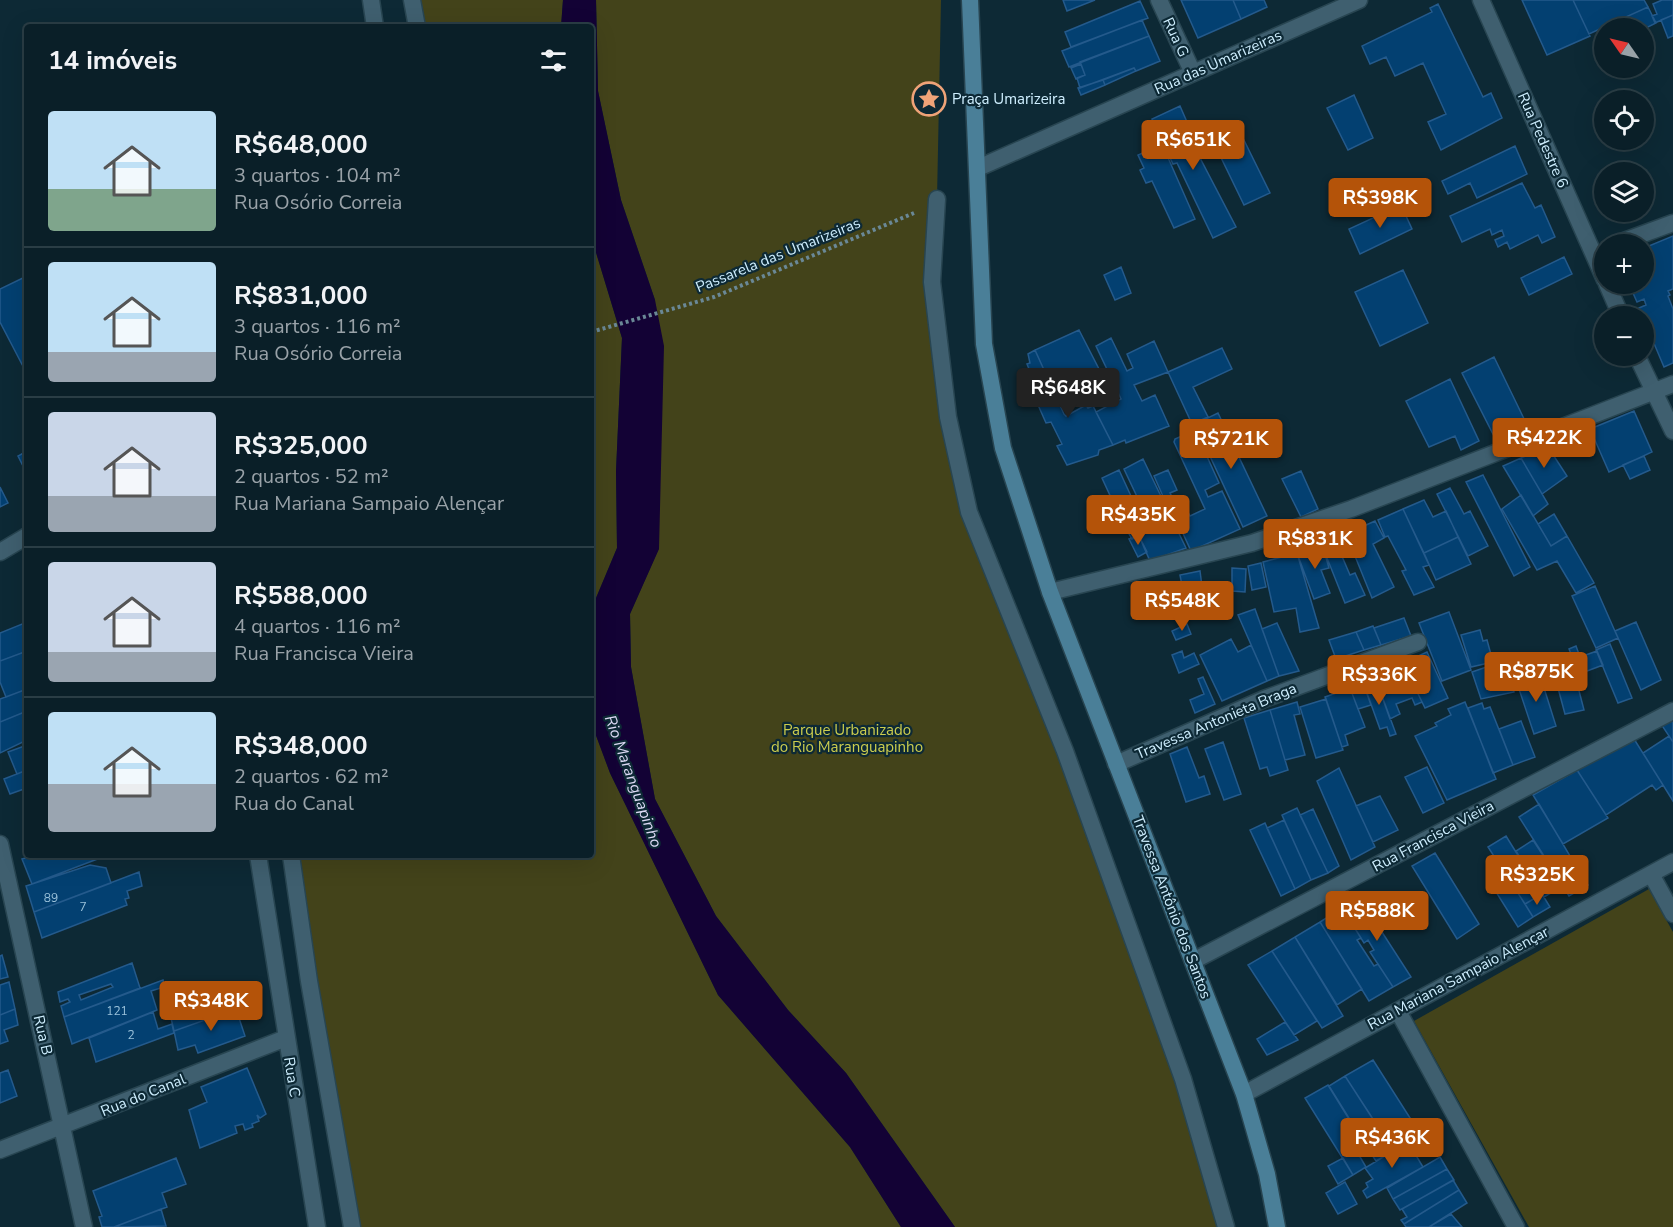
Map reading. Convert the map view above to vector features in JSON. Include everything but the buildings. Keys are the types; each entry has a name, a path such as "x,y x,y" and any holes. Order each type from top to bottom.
{"main road":[{"name":"Travessa Antônio dos Santos","path":"970,0 970,61 978,168 978,252 986,355 1003,448 1050,592 1244,1094 1267,1174 1277,1227"}],"street":[{"path":"371,0 375,24"},
{"path":"412,0 416,24"},
{"name":"Rua G","path":"1159,0 1193,73"},
{"name":"Rua das Umarizeiras","path":"978,168 1359,0"},
{"name":"Rua Pedestre 6","path":"1481,0 1594,240"},
{"path":"937,201 932,282 948,417 969,512 1065,751 1184,1079 1226,1227"},
{"path":"1643,234 1673,223"},
{"path":"1641,366 1673,431"},
{"path":"1050,592 1252,543 1362,504 1673,384"},
{"path":"0,552 24,538"},
{"name":"Travessa Antonieta Braga","path":"1116,764 1264,699 1418,642"},
{"name":"Rua Francisca Vieira","path":"1193,961 1673,711"},
{"name":"Rua B","path":"0,844 84,1227"},
{"name":"Rua C","path":"258,858 317,1227"},
{"path":"291,858 309,981 351,1227"},
{"name":"Rua Mariana Sampaio Alençar","path":"1244,1094 1673,862"},
{"path":"1651,874 1673,914"},
{"path":"1398,1011 1516,1227"},
{"name":"Rua do Canal","path":"0,1150 286,1038"}],"path":[{"name":"Passarela das Umarizeiras","path":"594,331 714,297 937,201"}],"green space":[{"path":"412,0 563,0 561,24 416,24"},
{"name":"Parque Urbanizado do Rio Maranguapinho","path":"596,0 941,0 937,199 932,282 969,512 1065,751 1226,1227 955,1227 846,1073 788,1010 716,916 655,799 631,667 630,614 659,548 655,300 621,200 598,91"},
{"path":"594,246 622,338 616,471 617,548 594,603"},
{"path":"594,730 610,773 718,995 850,1147 901,1227 352,1227 291,858 594,858"},
{"path":"1649,889 1673,932 1673,1227 1529,1227 1414,1021"}],"water":[{"name":"Rio Maranguapinho","path":"563,0 596,0 598,91 621,200 655,300 664,346 659,549 630,614 631,667 655,799 716,916 788,1010 846,1073 955,1227 901,1227 850,1147 718,995 610,773 594,730 594,603 617,548 616,471 622,338 594,246 594,24 561,24"}],"place":[{"name":"Praça Umarizeira","path":"929,99"}]}
